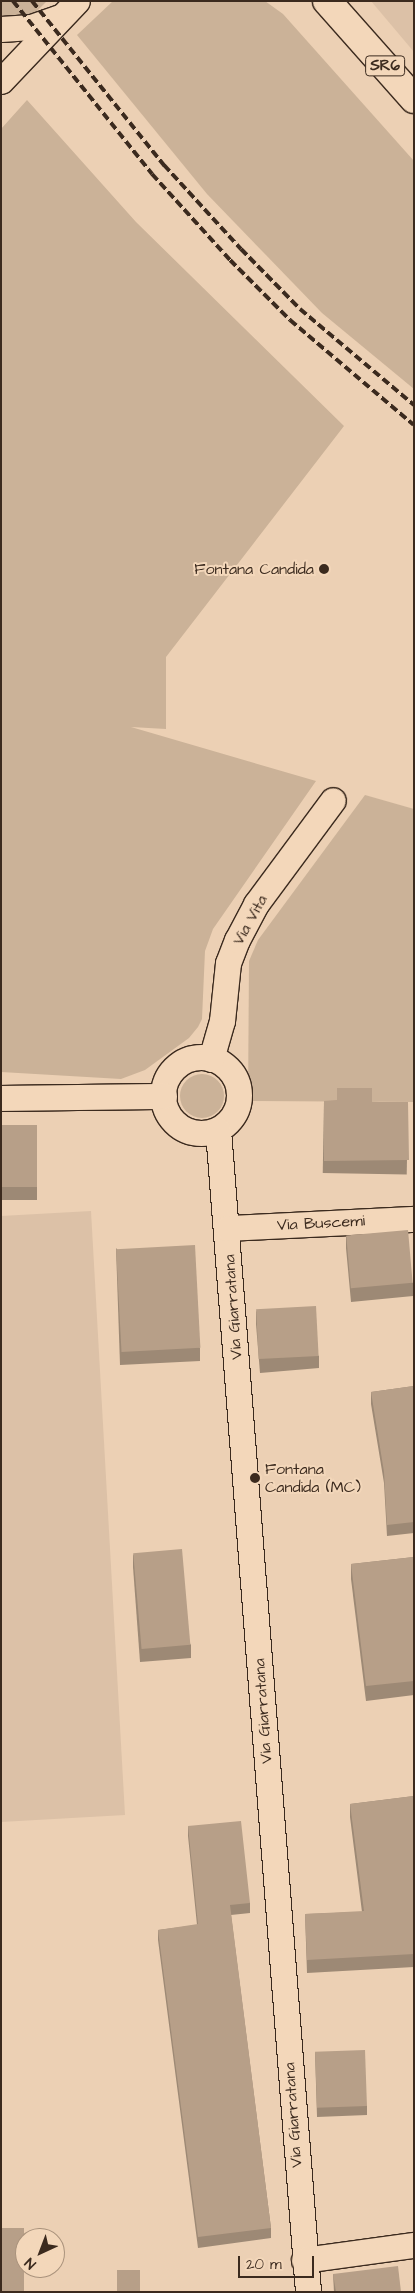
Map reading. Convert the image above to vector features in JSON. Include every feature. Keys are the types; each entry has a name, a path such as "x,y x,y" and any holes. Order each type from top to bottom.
{"main road":[{"name":"SR6","path":"327,1 414,99"}],"street":[{"path":"314,1 356,32"},
{"path":"1,29 31,26 70,9"},
{"path":"1,81 70,9"},
{"name":"Via Vita","path":"211,1059 222,1021 228,963 239,934 260,898 333,800"},
{"path":"211,1059 233,1076 240,1096 233,1116 218,1130 195,1133 180,1127 170,1117 164,1096 166,1082 177,1067 187,1060 211,1059"},
{"path":"1,1098 164,1096"},
{"name":"Via Giarratana","path":"218,1130 228,1228 304,2260 308,2292"},
{"name":"Via Buscemi","path":"228,1228 414,1218"},
{"path":"304,2260 414,2245"}],"shaded area":[{"path":"1,1 47,1 31,17 1,23"},
{"path":"113,1 265,1 283,14 414,161 414,389 322,313 207,194 77,35"},
{"path":"371,1 414,1 414,52"},
{"path":"27,100 136,222 344,426 166,657 166,729 131,727 316,781 213,929 205,951 202,1019 198,1027 189,1038 145,1070 121,1079 1,1072 1,129"},
{"path":"365,795 414,809 414,1102 248,1101 249,961 258,940"},
{"path":"198,1074 206,1074 218,1080 224,1096 218,1112 206,1118 198,1118 186,1112 180,1100 180,1092 186,1080"},
{"path":"91,1211 125,1815 1,1822 1,1216"}],"building":[{"path":"337,1088 372,1088 372,1102 408,1102 409,1160 324,1161 324,1101 337,1100"},
{"path":"1,1125 37,1125 37,1187 1,1187"},
{"path":"408,1230 413,1283 351,1288 346,1235"},
{"path":"195,1245 200,1348 121,1352 116,1249"},
{"path":"316,1306 319,1356 259,1359 256,1309"},
{"path":"414,1386 414,1522 387,1525 384,1472 371,1392"},
{"path":"182,1549 190,1645 142,1649 133,1553"},
{"path":"414,1557 414,1681 366,1686 351,1564"},
{"path":"414,1796 414,1954 307,1960 305,1914 364,1911 350,1804"},
{"path":"241,1821 250,1903 230,1905 271,2228 198,2237 158,1930 198,1924 188,1826"},
{"path":"365,2050 367,2106 317,2108 315,2052"},
{"path":"1,2228 15,2228 15,2278 24,2278 24,2292 1,2292"},
{"path":"398,2266 401,2292 336,2292 333,2274"},
{"path":"117,2270 140,2270 140,2292 117,2292"}],"railway":[{"path":"13,1 152,174 230,260 290,320 414,425"},
{"path":"32,1 164,165 241,249 300,309 414,405"}],"place":[{"name":"Fontana Candida","path":"324,569"},
{"name":"Fontana Candida (MC)","path":"255,1478"}]}
